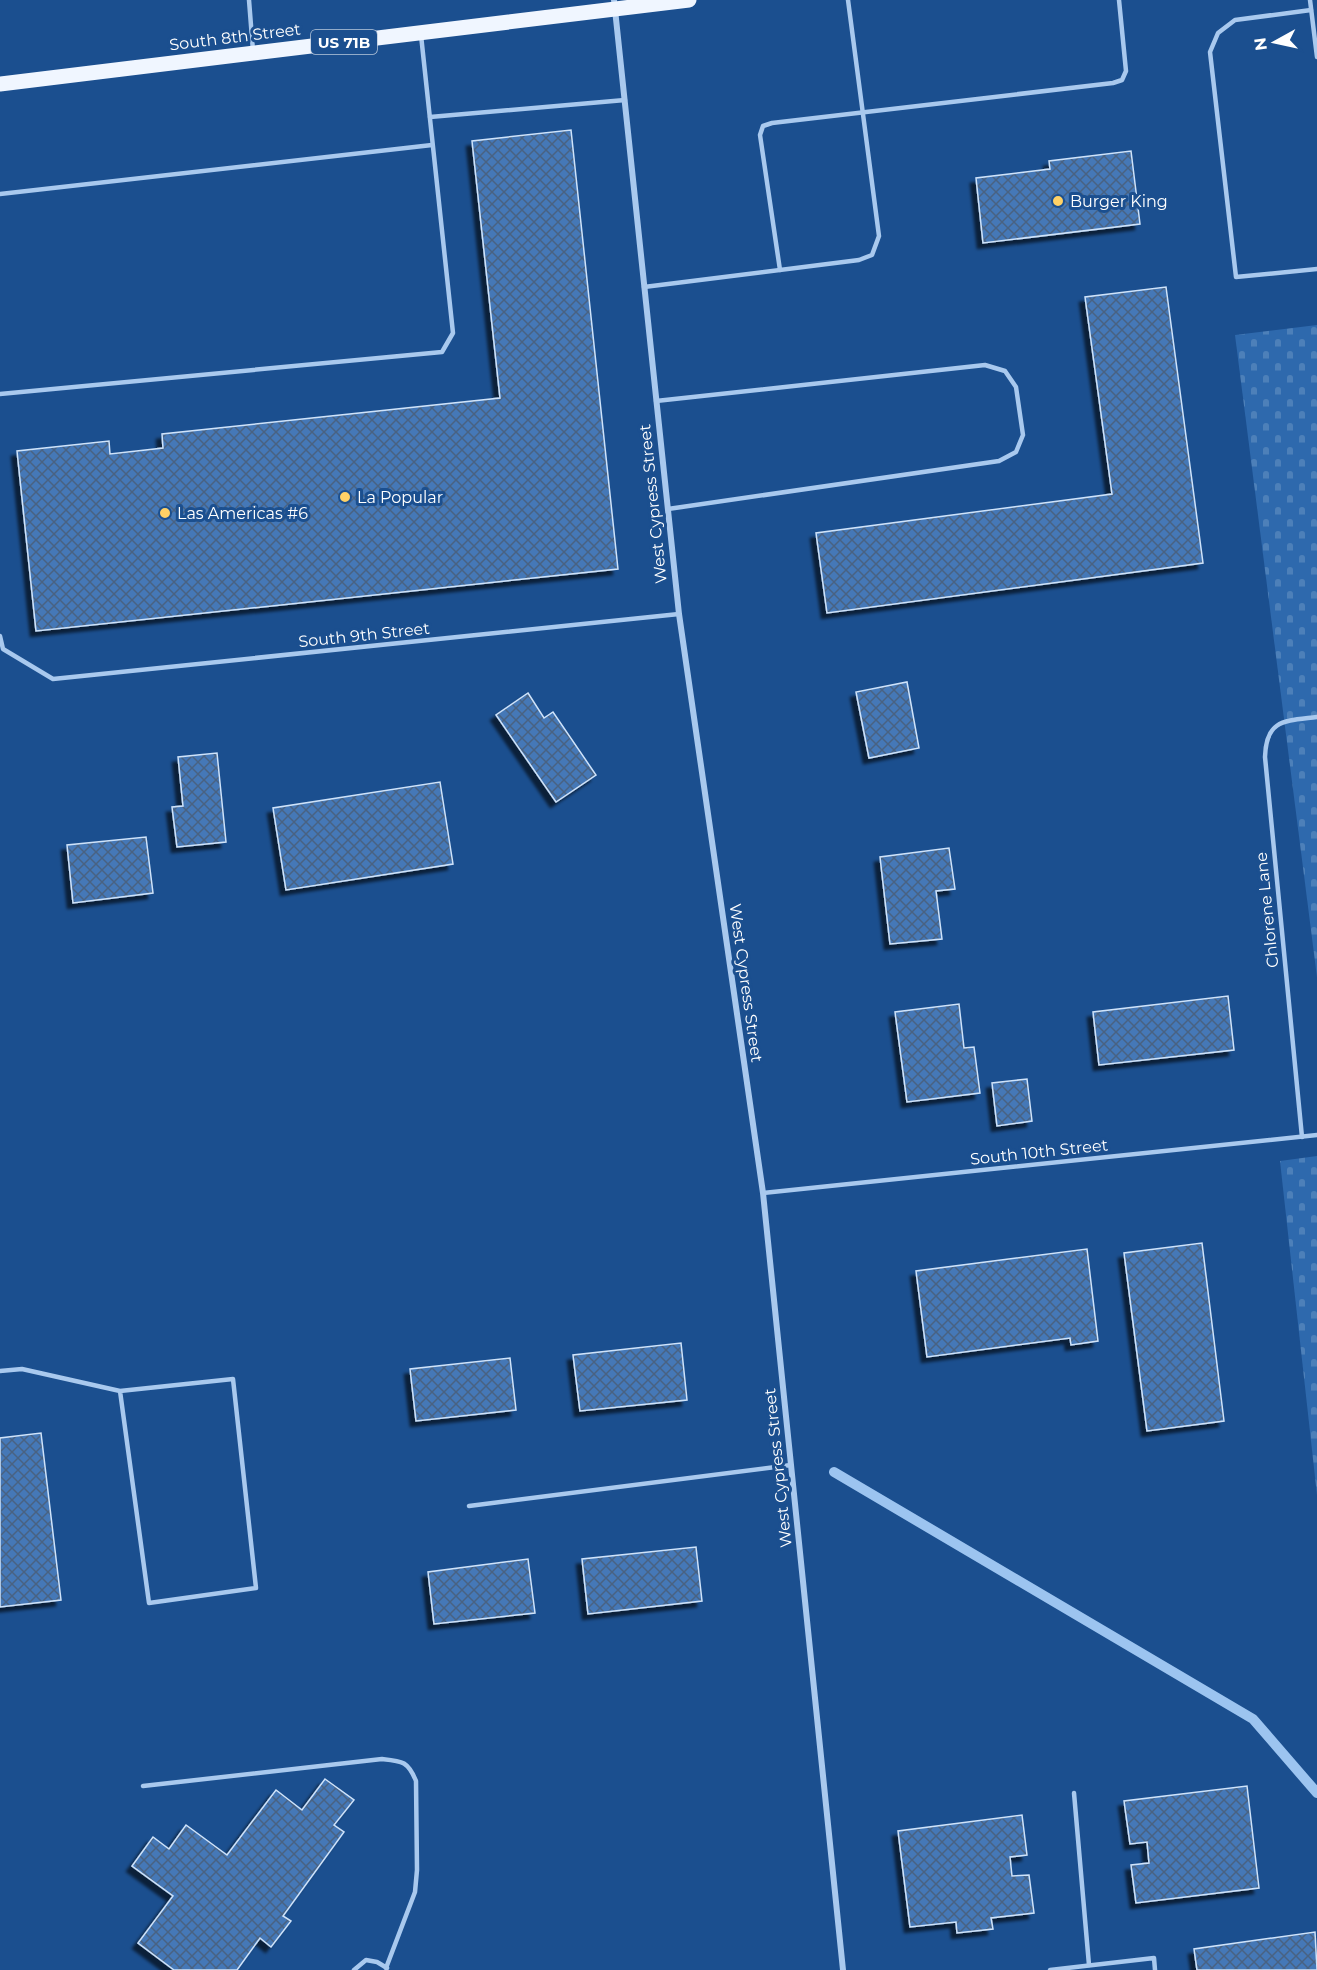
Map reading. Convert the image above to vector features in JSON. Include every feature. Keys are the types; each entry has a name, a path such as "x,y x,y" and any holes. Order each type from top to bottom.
{"main road":[{"name":"South 8th Street","path":"0,84 420,33 615,5 689,0"}],"street":[{"name":"West Cypress Street","path":"615,5 679,615 763,1194 843,1970"}],"lane":[{"path":"249,0 253,53"},
{"path":"644,287 859,260 872,255 879,236 848,0"},
{"path":"780,270 760,135 763,126 772,123 1113,83 1122,80 1126,71 1119,0"},
{"path":"1310,0 1317,57"},
{"path":"1311,10 1235,20 1218,33 1210,52 1236,277 1317,269"},
{"path":"0,394 442,352 453,333 420,33"},
{"path":"430,117 625,100"},
{"path":"0,194 432,145"},
{"path":"656,401 985,365 1005,371 1016,387 1023,435 1017,452 999,461 668,509"},
{"name":"South 9th Street","path":"0,636 3,649 52,679 679,615"},
{"name":"Chlorene Lane","path":"1302,1137 1265,740 1272,729 1286,721 1317,717"},
{"name":"South 10th Street","path":"763,1194 1317,1135"},
{"path":"0,1371 22,1369 120,1391 233,1379 256,1588 149,1603 120,1391"},
{"path":"469,1506 791,1466"},
{"path":"142,1786 382,1759 401,1761 411,1769 416,1781 417,1870 415,1892 388,1969 377,1962 366,1960 354,1970"},
{"path":"1074,1793 1089,1965"},
{"path":"1050,1970 1154,1958 1155,1970"}],"green space":[{"path":"1317,325 1317,977 1235,335"},
{"path":"1317,1156 1317,1495 1280,1161"}],"building":[{"path":"571,130 618,569 36,631 17,451 109,441 110,454 163,448 162,434 500,398 472,141"},
{"name":"Burger King","path":"1131,151 1140,224 983,243 976,178 1050,169 1049,161"},
{"path":"1166,287 1203,563 827,613 816,533 1112,494 1085,297"},
{"path":"907,682 919,748 869,758 856,692"},
{"path":"528,693 544,718 553,712 596,775 556,802 496,715"},
{"path":"217,753 226,842 177,847 172,807 183,806 178,757"},
{"path":"440,782 453,864 286,890 273,808"},
{"path":"146,837 153,893 73,903 67,845"},
{"path":"949,848 955,889 936,891 942,939 890,944 880,857"},
{"path":"1228,996 1234,1050 1099,1065 1093,1012"},
{"path":"959,1004 964,1048 974,1047 980,1093 907,1102 895,1012"},
{"path":"1027,1079 1032,1121 997,1126 992,1083"},
{"path":"1202,1243 1224,1421 1147,1431 1124,1253"},
{"path":"1087,1249 1098,1341 1071,1345 1070,1338 927,1357 916,1271"},
{"path":"681,1343 687,1400 580,1411 573,1355"},
{"path":"510,1358 516,1410 416,1421 410,1369"},
{"path":"41,1433 61,1600 0,1607 0,1438"},
{"path":"696,1547 702,1601 588,1614 582,1559"},
{"path":"528,1559 535,1613 434,1624 428,1572"},
{"path":"325,1779 354,1800 334,1825 344,1832 283,1916 291,1921 271,1947 260,1938 237,1970 174,1970 138,1943 173,1896 132,1866 153,1837 169,1849 186,1825 227,1855 276,1790 302,1810"},
{"path":"1247,1786 1259,1888 1136,1903 1131,1865 1149,1863 1147,1842 1130,1844 1124,1801"},
{"path":"1022,1815 1027,1855 1010,1857 1012,1876 1029,1875 1034,1913 991,1918 993,1929 957,1933 956,1922 910,1927 898,1831"},
{"path":"1315,1932 1317,1970 1197,1970 1194,1949"}],"waterway":[{"path":"834,1472 1253,1719 1317,1793"}],"place":[{"name":"Burger King","path":"1058,201"},
{"name":"La Popular","path":"345,497"},
{"name":"Las Americas #6","path":"165,513"}]}
